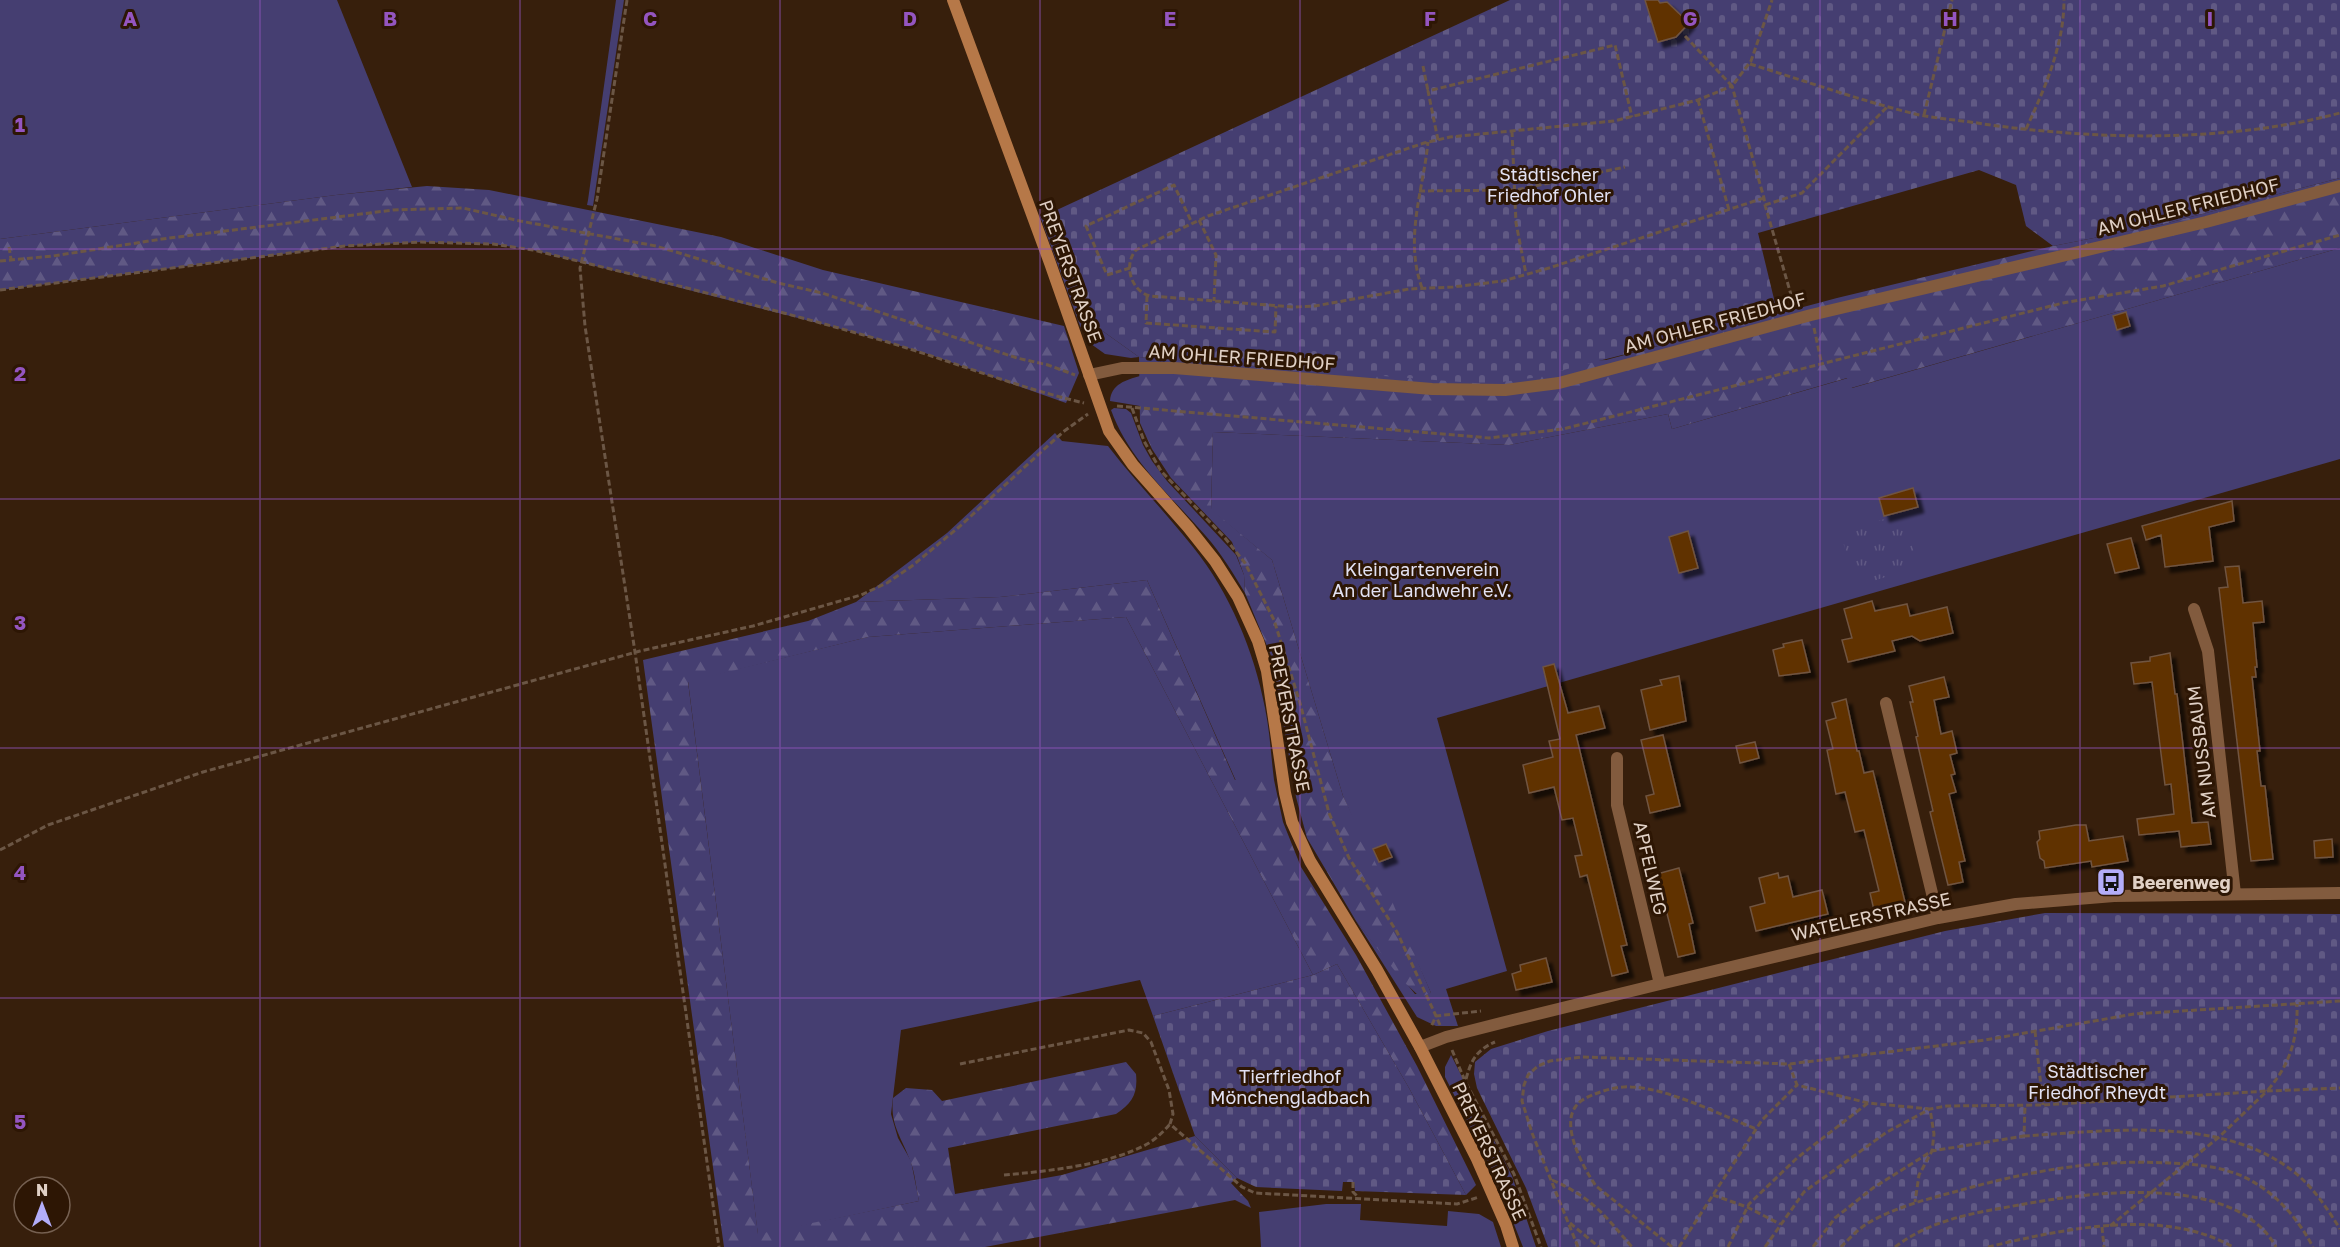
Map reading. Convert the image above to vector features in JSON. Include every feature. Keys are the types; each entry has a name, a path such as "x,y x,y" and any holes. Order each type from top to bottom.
{"main road":[{"name":"PREYERSTRASSE","path":"953,0 1109,431 1119,448 1195,535 1238,597 1258,641 1267,671 1285,793 1292,822 1315,869 1377,970 1420,1047 1492,1193 1514,1247"}],"street":[{"name":"AM OHLER FRIEDHOF","path":"1089,375 1122,368 1174,368 1432,389 1505,390 1559,383 1811,315 2206,222 2340,186"},
{"name":"AM NUSSBAUM","path":"2194,609 2208,651 2235,894"},
{"path":"1886,703 1938,918"},
{"name":"APFELWEG","path":"1617,758 1617,805 1660,984"},
{"name":"WATELERSTRASSE","path":"1420,1047 1446,1037 1502,1022 1660,984 1938,918 2016,904 2081,897 2340,893"}],"path":[{"path":"627,0 597,199 580,268 585,326 635,652 719,1247"},
{"path":"1764,198 1503,281 1398,290 1315,306 1276,306 1147,296 1136,289 1130,268 1131,255 1136,250 1199,220 1263,196 1428,142 1614,121 1698,100 1732,86 1750,64 1772,0"},
{"path":"1924,115 1952,0"},
{"path":"2026,129 2059,47 2064,0"},
{"path":"1685,36 1732,86 1797,319"},
{"path":"1428,91 1615,45 1632,117"},
{"path":"1750,64 1924,115 2026,129 2132,135 2194,133 2257,129 2340,113"},
{"path":"1423,66 1438,140"},
{"path":"1698,100 1729,210"},
{"path":"1766,205 1802,193 1888,106"},
{"path":"1512,131 1516,223 1526,274"},
{"path":"1422,288 1414,254 1414,233 1428,142"},
{"path":"1419,191 1516,190 1625,168"},
{"path":"1130,268 1107,275 1086,226 1174,185 1192,223"},
{"path":"0,261 53,256 162,239 393,210 463,208 656,246 778,283 822,293 1070,374 1089,375"},
{"path":"1199,220 1216,255 1214,301"},
{"path":"0,850 48,825 203,772 635,652 808,612 861,595 887,583 912,566 959,527 1063,432 1100,406 1107,404 1489,438 1563,429 2063,303 2163,286 2340,235"},
{"path":"0,290 345,246 421,242 493,244 533,250 849,331 925,353 1049,394 1100,406"},
{"path":"9,247 11,259"},
{"path":"1147,296 1146,323 1275,332 1276,306"},
{"path":"1811,315 1822,365"},
{"path":"1132,408 1149,451 1161,471 1225,538 1245,563 1274,620 1297,694 1329,813 1349,858 1397,932 1436,1017 1420,1047"},
{"path":"1578,1247 1532,1133 1522,1101 1528,1075 1538,1066 1550,1061 1582,1057 1789,1064 1985,1040 2134,1014 2340,1001"},
{"path":"2110,1227 2219,1137 2280,1076 2290,1056 2298,1025 2296,1004"},
{"path":"960,1064 1129,1030 1143,1033 1151,1042 1169,1090 1173,1114 1170,1124 1150,1143 1111,1157 1065,1169 1004,1175"},
{"path":"2035,1031 2043,1105"},
{"path":"1496,1041 1476,1053 1465,1081 1514,1174 1541,1247"},
{"path":"1789,1064 1797,1085"},
{"path":"1797,1085 1868,1103 1930,1109 1947,1106 2043,1105 2340,1088"},
{"path":"1679,1247 1762,1120 1797,1085"},
{"path":"1672,1247 1596,1186 1578,1157 1571,1117 1575,1107 1585,1098 1599,1092 1631,1087 1663,1094 1756,1130"},
{"path":"1728,1247 1748,1207 1797,1158 1868,1103"},
{"path":"2024,1136 2025,1105"},
{"path":"1915,1202 1919,1175 1932,1151 1934,1134 1930,1109"},
{"path":"1765,1247 1804,1192 1887,1132 1930,1109"},
{"path":"1170,1124 1230,1179 1255,1193 1457,1204 1492,1193"},
{"path":"1813,1247 1835,1218 1873,1188 1932,1151 2024,1136 2105,1131 2160,1131 2219,1137 2243,1144 2276,1159 2295,1172 2313,1191 2340,1229"},
{"path":"1840,1247 1867,1224 1915,1202 2009,1176 2064,1166 2119,1161 2188,1164 2222,1169 2244,1177 2270,1192 2303,1228 2313,1247"},
{"path":"1552,1180 1574,1189 1595,1204 1632,1247"},
{"path":"1353,1182 1353,1192 1359,1198"},
{"path":"1895,1247 1912,1234 1942,1221 1967,1214 2064,1196 2153,1192 2219,1203 2262,1229 2277,1247"},
{"path":"1713,1195 1748,1207 1780,1224"},
{"path":"1569,1222 1599,1247"},
{"path":"1989,1247 2042,1234 2135,1224 2169,1227 2214,1236 2233,1247"},
{"path":"2102,1227 2104,1247"}],"green space":[{"path":"0,0 337,0 412,187 0,239"},
{"path":"616,0 624,0 593,206 587,205"},
{"name":"Städtischer Friedhof Ohler","path":"1510,0 2340,0 2340,178 2160,225 2053,246 2026,226 2016,185 1979,170 1758,233 1775,303 1763,319 1532,378 1487,384 1139,357 1083,317 1046,215"},
{"path":"2340,178 2340,248 1851,388 1847,378 1672,429 1668,414 1509,445 1213,432 1211,509 1272,560 1343,796 1377,866 1431,993 1420,997 1402,980 1356,921 1307,838 1296,797 1272,658 1245,593 1244,575 1232,542 1171,478 1152,449 1140,423 1139,357 1330,372 1606,360 1837,298 2053,246 2160,225"},
{"path":"427,186 489,190 721,237 823,270 1064,326 1079,373 1066,403 925,353 849,331 533,250 493,244 421,242 345,246 0,290 0,239 336,195"},
{"path":"1046,215 1083,317 1139,357 1105,354 1091,344 1080,326 1040,216"},
{"name":"Kleingartenverein An der Landwehr e.V.","path":"2340,248 2340,459 1437,718 1507,971 1446,989 1458,1026 1436,1026 1417,1017 1356,921 1415,994 1431,993 1343,796 1272,560 1211,510 1213,432 1509,445 1668,414 1672,429 1848,378 1852,388"},
{"path":"1140,376 1140,406 1110,401 1116,387"},
{"path":"1126,409 1131,413 1143,445 1152,461 1167,481 1236,555 1244,575 1245,593 1211,542 1152,477 1128,445 1111,410"},
{"path":"1055,433 1062,441 1108,446 1193,547 1218,584 1239,623 1254,665 1267,717 1274,780 1236,781 1147,580 1000,597 856,602 947,533"},
{"path":"1902,514 1919,567 1856,586 1840,532"},
{"path":"1147,580 1235,780 1274,780 1283,822 1301,867 1356,955 1417,1066 1476,1185 1466,1195 1409,1088 1337,964 1313,975 1126,617 868,637 688,682 758,1234 919,1201 912,1165 893,1116 893,1098 906,1088 932,1090 942,1101 1126,1062 1136,1074 1135,1093 1130,1102 1116,1114 948,1148 955,1194 1062,1175 1195,1136 1237,1178 1231,1183 1248,1201 1251,1208 1235,1200 985,1247 724,1247 643,660 808,621 856,602 1000,597"},
{"path":"1126,617 1313,975 1153,1016 1140,980 901,1030 891,1114 898,1138 911,1161 919,1201 758,1235 688,681 868,637"},
{"name":"Städtischer Friedhof Rheydt","path":"2045,913 2340,914 2340,1247 1548,1247 1526,1188 1477,1088 1474,1074 1475,1062 1491,1049 1548,1031 1945,931"},
{"name":"Tierfriedhof Mönchengladbach","path":"1337,964 1409,1088 1466,1195 1355,1191 1354,1182 1343,1182 1342,1191 1256,1187 1237,1178 1195,1136 1153,1016 1313,975"},
{"path":"1451,1055 1512,1176 1536,1247 1523,1247 1494,1174 1445,1077 1445,1067"},
{"path":"1326,1204 1361,1204 1360,1220 1447,1226 1448,1211 1479,1214 1493,1222 1501,1247 1261,1247 1259,1212"}],"building":[{"path":"1645,0 1667,2 1689,23 1676,37 1658,42"},
{"path":"2126,312 2130,326 2117,330 2113,316"},
{"path":"1913,488 1918,507 1884,516 1879,498"},
{"path":"2232,501 2234,521 2209,527 2213,561 2165,567 2161,535 2146,540 2142,526"},
{"path":"1688,531 1698,568 1679,573 1669,537"},
{"path":"2131,538 2139,568 2115,573 2107,544"},
{"path":"2239,566 2243,603 2262,601 2264,622 2253,623 2257,667 2255,667 2256,677 2252,677 2260,751 2257,751 2261,786 2265,786 2273,859 2251,861 2219,588 2228,587 2225,567"},
{"path":"1872,601 1875,611 1907,604 1910,616 1947,607 1953,633 1920,641 1912,636 1892,641 1895,651 1848,662 1842,640 1852,638 1844,609"},
{"path":"1802,640 1810,672 1779,676 1773,650 1784,647 1783,644"},
{"path":"2170,653 2192,823 2208,822 2211,844 2181,847 2179,831 2139,835 2137,819 2174,814 2171,784 2165,785 2152,682 2134,684 2131,663 2150,661 2150,657"},
{"path":"1554,664 1568,713 1599,706 1605,728 1576,735 1627,945 1621,946 1628,972 1612,976 1587,875 1580,877 1575,856 1582,855 1573,818 1562,820 1554,787 1529,793 1523,765 1553,757 1549,741 1560,739 1543,667"},
{"path":"1679,676 1686,721 1650,730 1641,690 1662,685 1660,680"},
{"path":"1944,677 1949,697 1934,700 1941,734 1952,731 1957,753 1950,755 1955,774 1951,775 1956,792 1949,794 1965,861 1959,862 1963,882 1948,885 1930,812 1933,811 1916,737 1918,736 1910,702 1913,702 1909,686"},
{"path":"1846,699 1864,773 1873,771 1905,902 1874,910 1870,893 1879,891 1864,830 1855,832 1845,792 1836,794 1827,750 1833,749 1826,721 1836,718 1832,703"},
{"path":"1663,735 1680,806 1650,813 1646,796 1654,794 1641,740"},
{"path":"1755,742 1759,758 1740,763 1736,746"},
{"path":"2086,825 2089,841 2123,836 2128,861 2092,867 2091,861 2045,868 2044,861 2040,858 2037,842 2040,839 2039,831"},
{"path":"2332,839 2333,857 2315,858 2314,841"},
{"path":"1386,844 1392,857 1379,862 1373,849"},
{"path":"1679,868 1693,923 1689,924 1695,953 1678,957 1657,874"},
{"path":"1778,873 1779,878 1788,876 1793,897 1822,890 1828,914 1756,931 1750,907 1765,903 1759,878"},
{"path":"1546,958 1552,982 1516,990 1512,974 1521,971 1520,965"}],"place":[{"name":"Beerenweg","path":"2111,882"}]}
